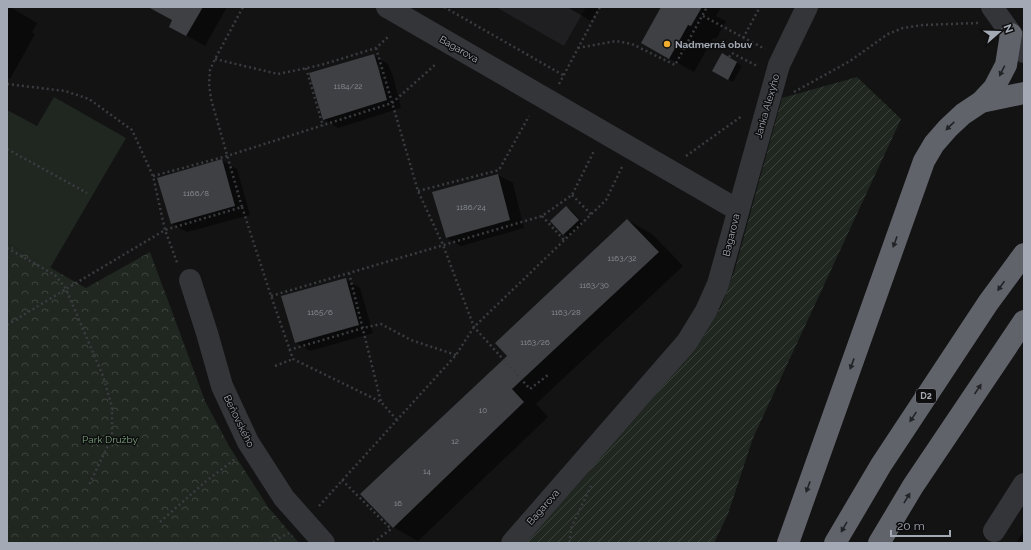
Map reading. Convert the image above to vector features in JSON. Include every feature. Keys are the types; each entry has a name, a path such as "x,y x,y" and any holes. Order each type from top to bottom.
{"highway":[{"path":"788,543 924,161 934,144 948,128 963,114 981,102 994,88 1006,65 1011,34"},
{"path":"981,102 1024,93"},
{"name":"D2","path":"835,543 881,465 988,303 1024,254"},
{"path":"879,543 913,486 1024,321"}],"street":[{"name":"Bagarova","path":"387,7 738,210 718,284 706,311 686,342 512,543"},
{"name":"Janka Alexyho","path":"738,210 779,64 804,8"},
{"path":"988,15 998,14 1024,52"},
{"name":"Beňovského","path":"190,280 222,386 248,442 284,498 324,543"},
{"path":"994,531 1024,484"}],"path":[{"path":"243,7 210,70 209,84 227,156 242,207 289,350 293,359 381,402 397,420"},
{"path":"444,7 564,75"},
{"path":"557,88 600,7"},
{"path":"578,48 616,41 632,44 675,65 707,7"},
{"path":"743,38 760,7"},
{"path":"667,169 750,111 782,98 850,61 888,34 903,28 988,15"},
{"path":"703,16 770,52"},
{"path":"215,59 278,74 321,65 376,48 388,37"},
{"path":"376,48 418,191 443,245 474,327 530,389 548,375"},
{"path":"729,57 732,53 763,68"},
{"path":"153,176 227,156 392,103 436,64"},
{"path":"306,68 323,126"},
{"path":"7,84 65,91 89,99 132,130 153,176 165,230 180,270 190,280"},
{"path":"418,191 499,170 529,116"},
{"path":"7,149 87,193"},
{"path":"271,296 542,216 572,195 594,151"},
{"path":"318,507 456,355 474,327 606,200 622,167"},
{"path":"572,195 592,214"},
{"path":"7,325 66,288 165,230 242,207"},
{"path":"542,216 564,240"},
{"path":"7,248 55,275 66,288 103,376 112,407 112,438 88,487"},
{"path":"349,273 381,402"},
{"path":"289,350 381,324 411,340 456,355"},
{"path":"275,366 293,359"},
{"path":"160,522 204,482 241,455"},
{"path":"342,480 391,529 372,543"},
{"path":"569,543 572,526 593,482"},
{"path":"270,543 294,530"}],"shaded area":[{"path":"496,7 586,7 564,46"}],"green space":[{"path":"857,77 901,119 753,438 728,514 714,543 526,543 682,364 704,336 721,307 735,269 782,98"},
{"path":"54,97 126,138 50,268 7,243 7,110 37,126"},
{"name":"Park Družby","path":"7,243 86,288 150,252 205,401 229,446 268,507 299,543 7,543"}],"building":[{"path":"148,7 203,7 186,36 169,27 172,20"},
{"path":"661,7 702,7 691,26 688,25 669,59 641,43"},
{"path":"722,53 737,62 728,80 712,71"},
{"path":"374,54 387,100 323,120 309,73"},
{"path":"222,159 235,206 171,224 157,178"},
{"path":"498,174 510,220 446,238 432,192"},
{"path":"566,206 579,220 563,235 550,221"},
{"path":"627,219 659,252 512,389 524,402 393,528 360,494 507,356 495,343"},
{"path":"346,278 359,325 295,343 281,296"}],"place":[{"name":"Nadmerná obuv","path":"667,44"}]}
